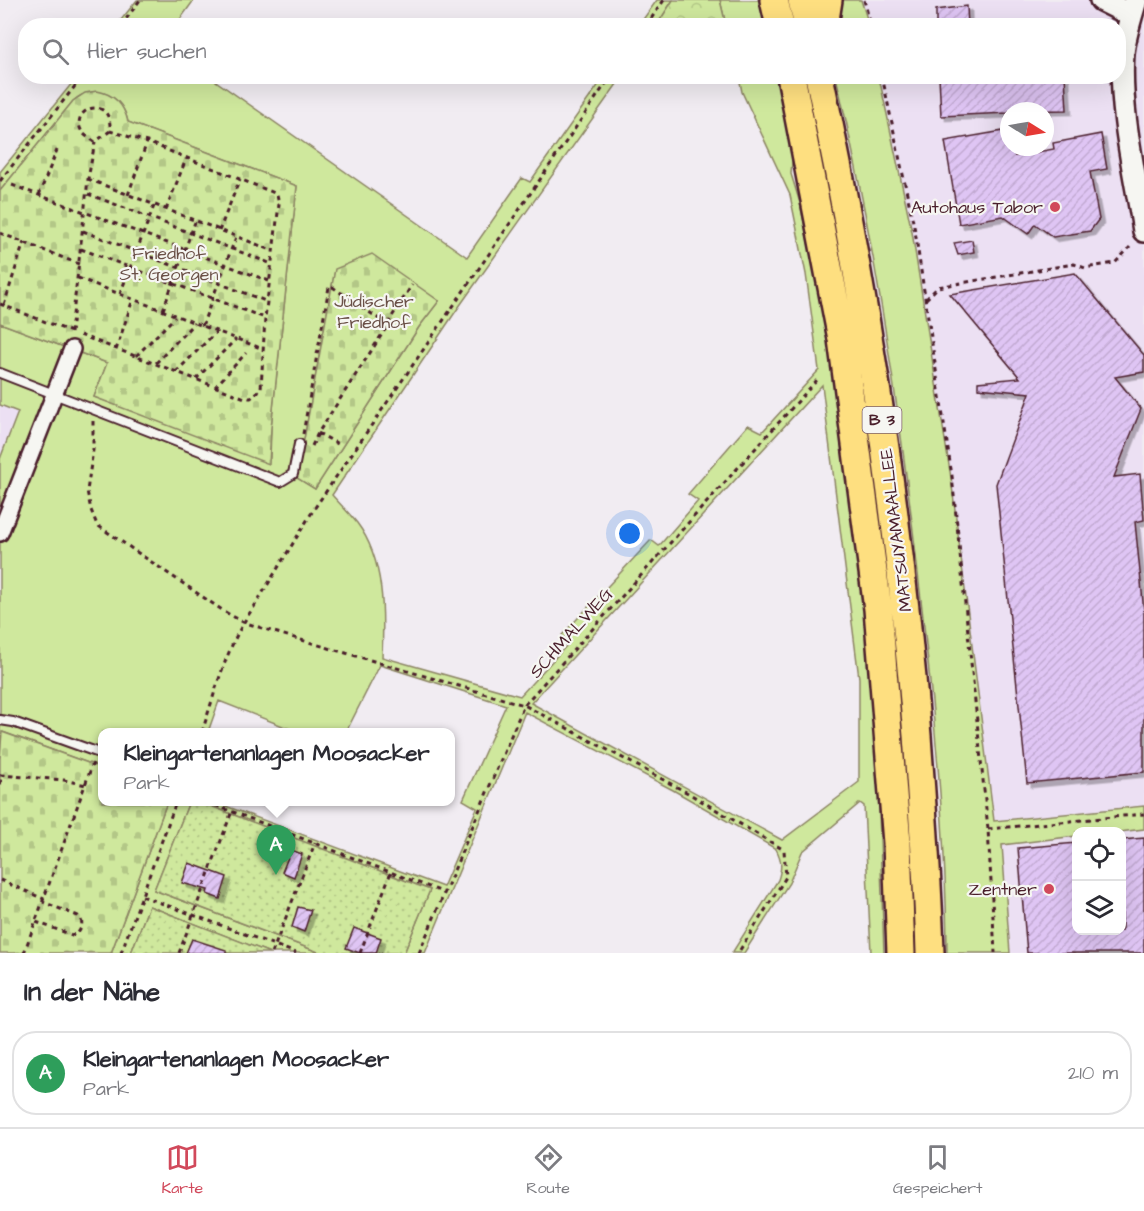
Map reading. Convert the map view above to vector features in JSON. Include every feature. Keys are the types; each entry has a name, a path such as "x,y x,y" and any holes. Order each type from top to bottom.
{"highway":[{"path":"774,0 778,18"},
{"path":"802,0 806,18"},
{"path":"825,18 828,0"},
{"name":"MATSUYAMAALLEE","path":"793,84 842,339 878,609 897,843 901,953"},
{"name":"MATSUYAMAALLEE","path":"821,84 857,262 888,456 912,670 930,953"}],"street":[{"path":"1101,0 1137,12 1126,43"},
{"path":"1124,84 1124,104 1144,231"},
{"path":"0,533 72,349"}],"lane":[{"path":"0,373 280,482 293,474 300,445"},
{"path":"0,720 13,722 98,753"}],"path":[{"path":"127,18 140,0"},
{"path":"652,18 664,0"},
{"path":"864,0 869,18"},
{"path":"0,181 77,84"},
{"path":"203,728 243,622 314,508 606,84"},
{"path":"884,84 915,231 952,476 988,829 994,953"},
{"path":"95,142 80,128 80,119 85,111 94,107 103,110 110,120 110,130"},
{"path":"24,242 2,305 245,398 261,389 265,318 279,204 277,194 147,142 110,130"},
{"path":"72,349 71,332 88,179 95,142 110,130"},
{"path":"128,195 147,142"},
{"path":"39,195 57,150"},
{"path":"166,210 186,158"},
{"path":"88,179 274,251"},
{"path":"219,231 240,179"},
{"path":"12,185 269,281"},
{"path":"88,194 272,264"},
{"path":"120,294 154,206"},
{"path":"162,311 195,222"},
{"path":"83,231 268,302"},
{"path":"0,233 80,264"},
{"path":"202,326 236,237"},
{"path":"926,299 938,287 1074,264 1085,268 1115,263 1130,248"},
{"path":"81,249 265,318"},
{"path":"78,278 263,349"},
{"path":"388,325 331,286 329,288 300,445 312,446 318,432 388,325 412,285"},
{"path":"116,350 133,299"},
{"path":"136,356 175,316"},
{"path":"155,364 194,323"},
{"path":"176,372 217,332"},
{"path":"196,379 236,339"},
{"path":"215,387 246,353"},
{"name":"SCHMALWEG","path":"419,953 524,705 818,379"},
{"path":"94,410 93,450 87,491 97,525 225,612 243,622 274,632 524,705 688,793 784,850 786,877 738,953"},
{"path":"318,432 338,444"},
{"path":"24,953 92,765"},
{"path":"0,784 2,776 64,780 86,785"},
{"path":"120,953 174,806"},
{"path":"220,806 445,893"},
{"path":"179,953 232,811"},
{"path":"988,829 1144,814"},
{"path":"272,953 315,843"},
{"path":"360,953 392,872"},
{"path":"0,880 78,916 82,927 78,933 72,935 36,922"},
{"path":"142,896 296,953"}],"shaded area":[{"path":"861,0 1144,0 1144,806 994,822 951,478 912,232 880,84 1126,84 1126,18 867,18"},
{"path":"0,405 18,412 0,459"},
{"name":"Zentner","path":"1144,829 1144,953 1010,953 1002,845 1072,836 1072,935 1126,935 1126,830"}],"green space":[{"path":"137,0 194,0 181,18 123,18"},
{"path":"657,0 673,0 661,18 644,18"},
{"path":"673,0 720,0 724,18 661,18"},
{"path":"720,0 760,0 764,18 724,18"},
{"path":"820,0 861,0 867,18 824,18"},
{"path":"71,84 220,84 467,257 522,178 530,182 599,84 617,84 456,311 332,495 357,523 373,553 381,587 382,657 520,696 568,644 562,635 651,540 659,546 698,501 688,494 748,425 762,432 819,370 806,274 790,195 742,92 740,84 781,84 794,137 791,174 800,203 830,347 852,503 876,724 884,953 871,953 864,806 860,803 802,852 789,883 744,953 732,953 778,880 781,864 776,849 673,790 525,712 425,953 404,953 430,890 210,806 226,806 443,887 477,808 463,800 506,705 380,665 348,728 288,728 219,701 209,728 98,728 98,767 3,732 0,758 0,459 18,412 0,405 0,323 107,363 94,397 270,458 271,428 297,186 128,122 125,113 114,98 98,92 90,92 73,101 0,191 0,172","holes":["335,270 439,301 419,327 315,489 297,478","822,385 859,678 859,782 782,840 531,703"]},
{"path":"838,84 880,84 912,232 951,478 994,821 1144,806 1144,829 1126,831 1126,827 1072,827 1072,836 1002,845 1010,953 947,953 938,772 925,636 886,332 863,204"},
{"name":"Friedhof St. Georgen","path":"97,91 113,97 121,105 128,122 297,186 269,464 94,397 107,363 0,323 0,191 73,101 85,93"},
{"name":"Jüdischer Friedhof","path":"372,254 439,301 419,327 315,489 297,478 335,269"},
{"path":"2,732 98,767 98,806 166,806 111,953 0,953"},
{"path":"166,806 187,806 154,890 321,953 270,953 149,906 131,953 111,953"},
{"path":"187,806 210,806 430,890 404,953 321,953 154,890"},
{"path":"149,906 270,953 131,953"}],"building":[{"path":"967,6 968,18 936,18 936,10"},
{"path":"939,84 1065,84 1067,110 1054,110 1054,102 1000,102 1000,113 941,116"},
{"path":"1000,132 1000,156 1054,156 1054,143 1101,134 1107,169 1090,172 1099,219 1090,231 1053,237 1035,224 1028,234 1003,216 959,224 945,141"},
{"path":"972,240 974,252 958,255 954,243"},
{"path":"1075,273 1144,355 1144,372 1115,377 1141,409 1114,477 1140,474 1144,520 1135,522 1144,612 1144,772 1027,783 996,484 1030,393 978,388 978,382 1020,378 950,294"},
{"name":"Zentner","path":"1144,838 1144,953 1027,953 1018,848 1072,843 1072,935 1126,935 1126,840"},
{"path":"291,850 302,854 294,877 282,872"},
{"path":"189,863 227,877 220,899 207,894 208,890 182,883"},
{"path":"298,907 311,910 304,932 292,927"},
{"path":"354,928 381,938 376,953 360,953 346,948"},
{"path":"192,939 226,950 226,953 186,953"}],"place":[{"name":"Autohaus Tabor","path":"1055,207"},
{"name":"Kleingartenanlagen Moosacker","path":"276,875"},
{"name":"Zentner","path":"1049,889"}]}
